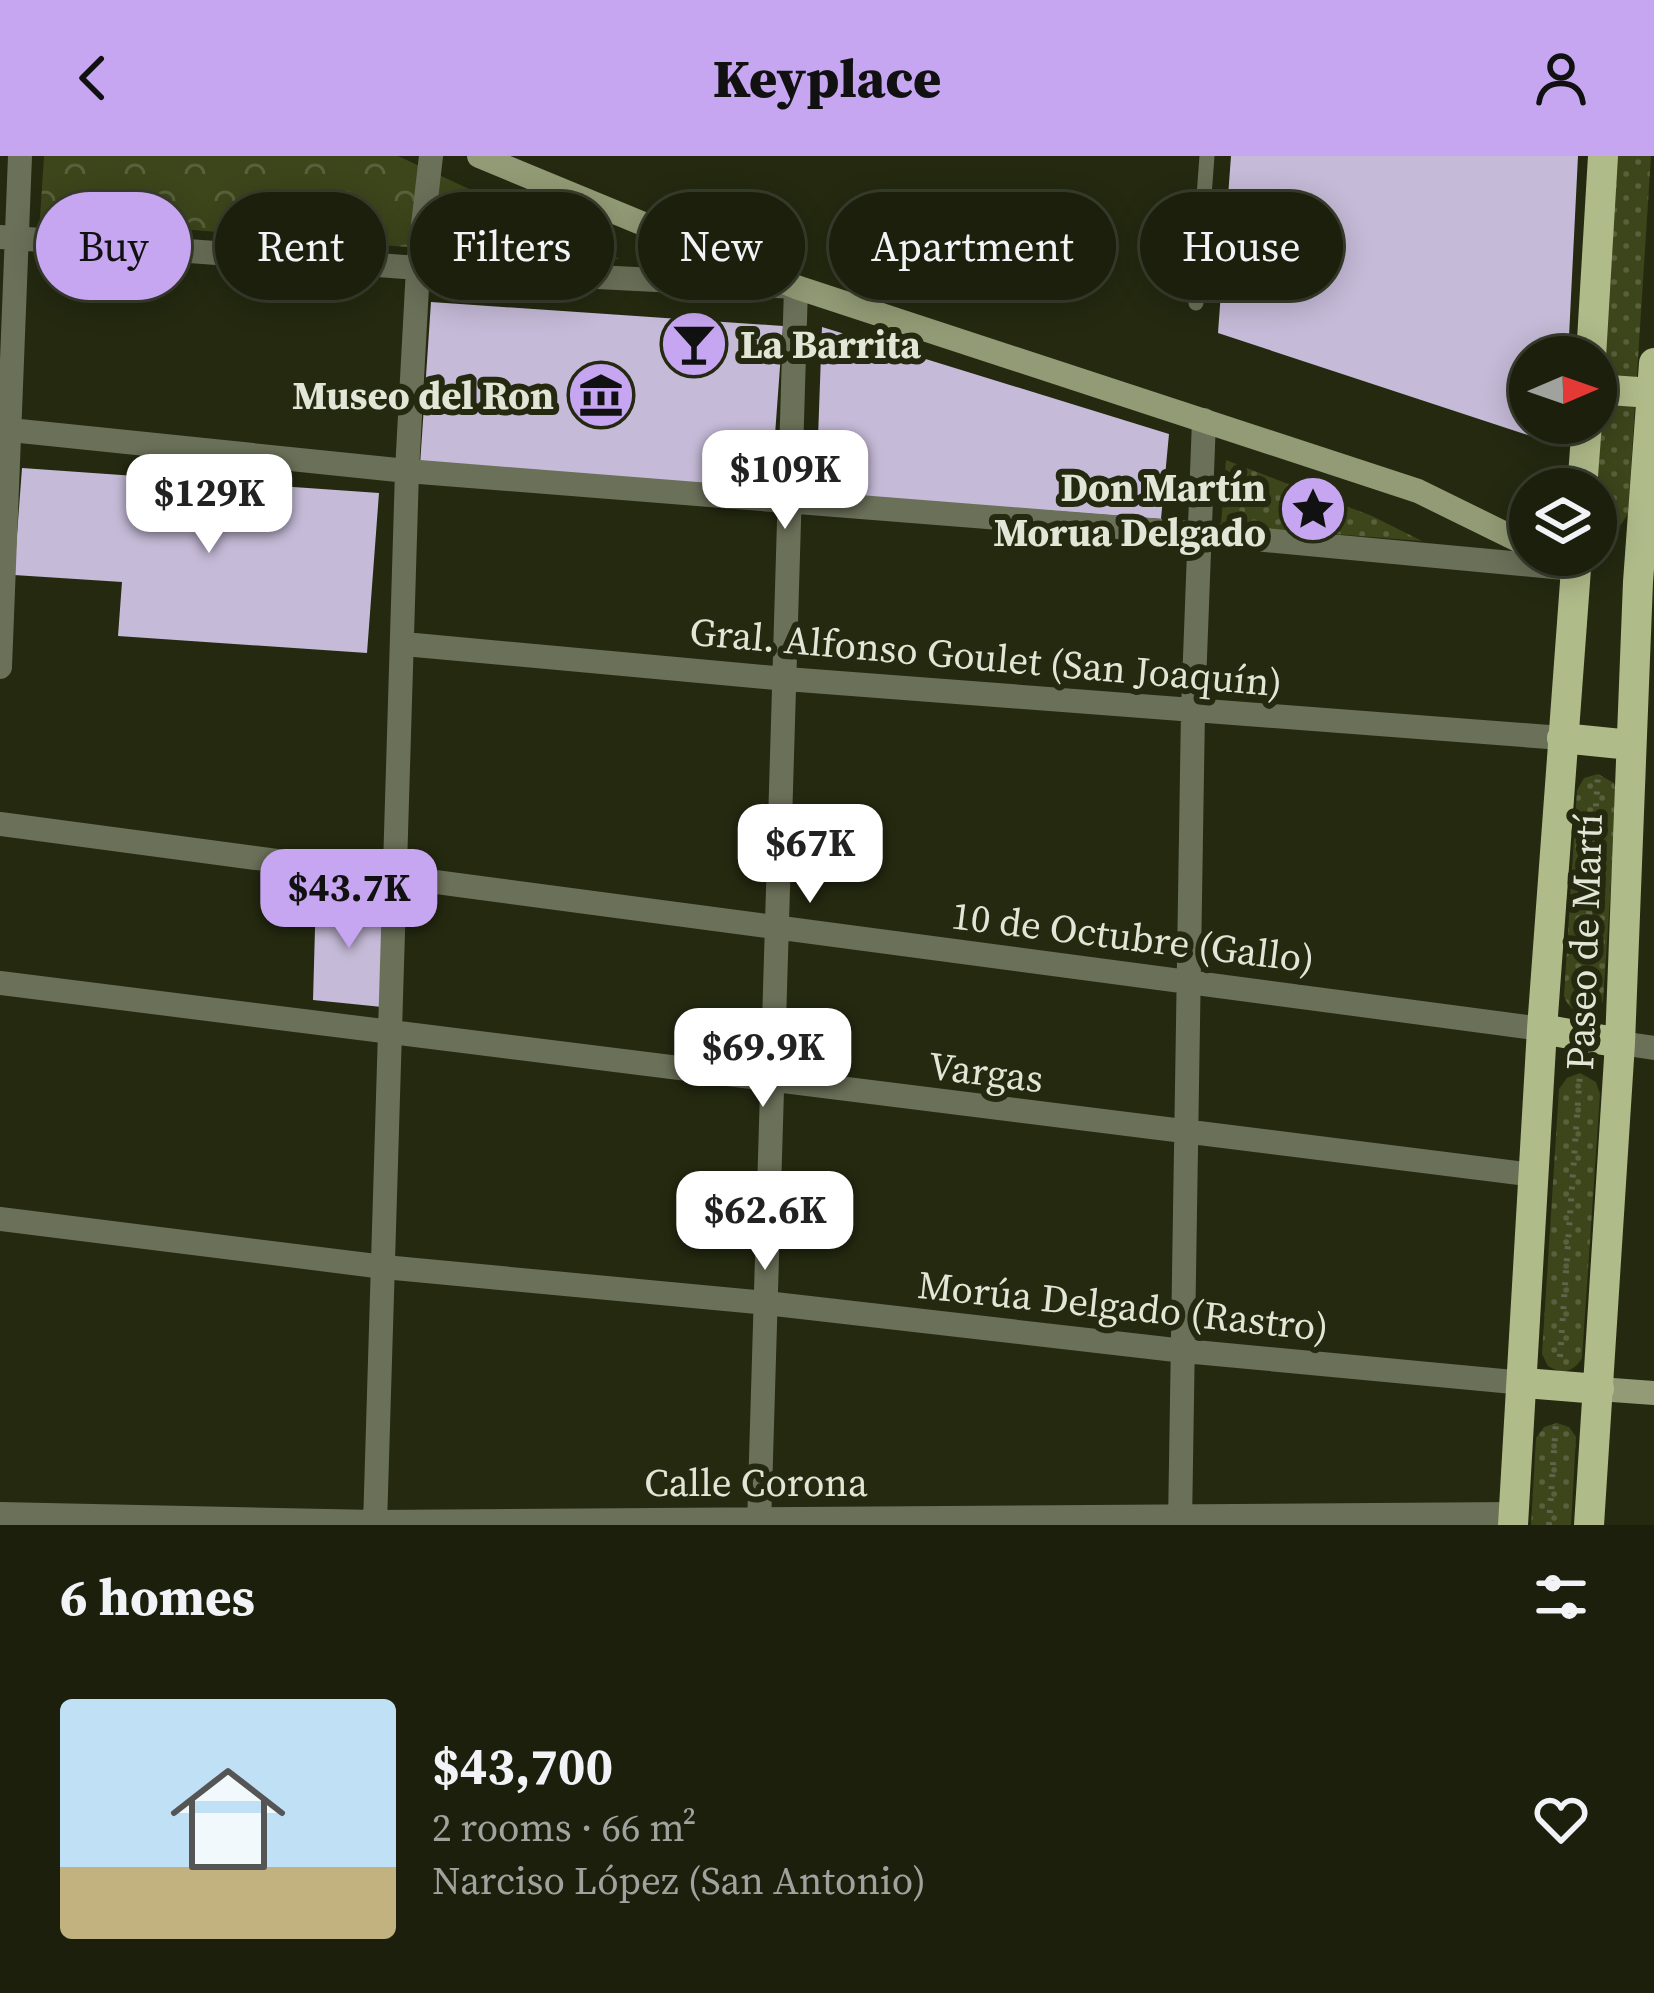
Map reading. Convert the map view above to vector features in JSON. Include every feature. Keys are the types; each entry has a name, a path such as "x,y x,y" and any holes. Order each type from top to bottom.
{"main road":[{"path":"479,156 638,222"},
{"path":"1592,336 1603,156"},
{"path":"805,290 1418,491 1509,536"},
{"path":"1617,387 1653,383"},
{"name":"Paseo de Martí","path":"1588,1525 1620,1043 1631,745 1645,617 1653,383"},
{"name":"Paseo de Martí","path":"1513,1520 1562,738 1567,576"},
{"path":"1562,738 1631,745"},
{"path":"1543,1028 1620,1043"},
{"path":"1524,1383 1654,1393"}],"street":[{"path":"0,667 8,238 20,156"},
{"path":"427,192 431,156"},
{"path":"8,238 410,267"},
{"path":"375,1523 416,300"},
{"path":"760,1521 796,300"},
{"path":"1180,1522 1192,710 1204,420"},
{"path":"4,430 407,471 1509,556"},
{"name":"Gral. Alfonso Goulet (San Joaquín)","path":"404,644 786,679 1562,738"},
{"name":"10 de Octubre (Gallo)","path":"0,824 395,880 1543,1028"},
{"name":"Vargas","path":"0,983 1534,1175"},
{"path":"1620,1043 1654,1048"},
{"name":"Morúa Delgado (Rastro)","path":"0,1219 385,1267 1524,1383"},
{"name":"Calle Corona","path":"0,1514 375,1523 1513,1520"}],"lane":[{"path":"1196,303 1207,156"}],"path":[{"path":"1583,1014 1598,774"},
{"path":"1559,1371 1580,1073"},
{"path":"1550,1525 1556,1421"}],"green space":[{"path":"44,156 398,156 476,192 410,192 410,247 386,245 386,192 215,192 215,232 191,230 191,192 42,192"},
{"path":"1612,156 1651,156 1628,514 1618,529 1617,468 1596,468 1597,444 1617,444 1617,336 1603,336"},
{"path":"1226,460 1372,516 1422,541 1221,525"},
{"path":"1598,774 1614,783 1617,796 1603,1001 1593,1011 1582,1013 1571,1008 1564,996 1577,790 1584,778"},
{"path":"1580,1073 1596,1082 1600,1094 1582,1358 1563,1371 1548,1366 1542,1354 1559,1089 1567,1078"},
{"path":"1557,1423 1569,1427 1576,1437 1571,1525 1531,1525 1536,1438 1544,1427"}],"building":[{"path":"1231,156 1578,156 1569,336 1509,336 1509,429 1218,333 1220,300 1343,300 1343,192 1228,192"},
{"name":"Museo del Ron","path":"431,302 783,326 771,489 420,465"},
{"path":"822,327 1169,434 1161,519 816,493"},
{"path":"22,468 379,493 367,653 118,636 122,582 14,575"},
{"path":"316,893 386,904 382,1007 313,1000"}],"place":[{"name":"La Barrita","path":"694,344"},
{"name":"Museo del Ron","path":"601,395"},
{"name":"Don Martín Morua Delgado","path":"1313,509"}]}
